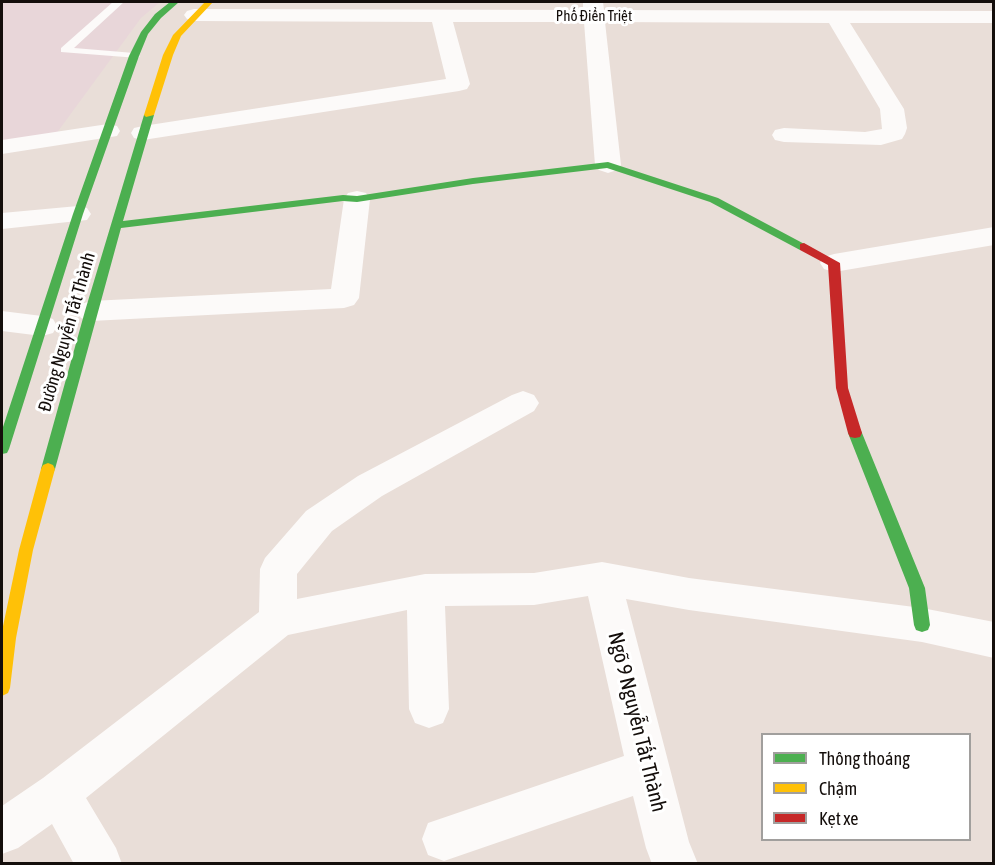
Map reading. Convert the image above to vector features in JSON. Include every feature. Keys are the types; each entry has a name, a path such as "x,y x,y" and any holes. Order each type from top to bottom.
{"main road":[{"name":"Đường Nguyễn Tất Thành","path":"2,448 78,214 134,56 144,34 158,16 175,2"},
{"name":"Đường Nguyễn Tất Thành","path":"2,688 8,638 26,550 91,311 143,133 168,55 177,35 202,8"},
{"path":"116,225 344,198 357,199 473,181 608,165 714,200 834,262 842,388 857,442 917,588 922,625"}],"street":[{"name":"Phố Điển Triệt","path":"202,8 441,16 593,9 993,17"},
{"path":"593,9 608,165"},
{"path":"784,135 865,139 893,134 895,128 892,109 826,12"},
{"path":"143,133 459,84 441,16"},
{"path":"2,147 108,131"},
{"path":"91,311 344,298 357,199"},
{"path":"2,221 78,214"},
{"path":"834,262 993,236"},
{"path":"2,321 42,326"},
{"path":"278,620 278,568 319,521 370,486 523,403"},
{"path":"2,832 58,793 278,620 425,590 534,590 602,578 689,594 922,625 993,640"},
{"name":"Ngõ 9 Nguyễn Tất Thành","path":"602,578 668,848 676,864"},
{"path":"425,590 429,709"},
{"path":"444,839 649,769"},
{"path":"58,793 100,864"}],"lane":[{"path":"118,2 65,50 134,56"}],"shaded area":[{"path":"2,2 160,2 141,18 56,134 2,142"}],"traffic: fast":[{"path":"2,449 78,214 134,56 144,34 158,16 175,2"},
{"path":"48,469 91,311 149,115"},
{"path":"116,225 343,198 357,199 473,181 608,165 714,200 804,247"},
{"path":"855,433 917,588 922,625"}],"traffic: slow":[{"path":"149,115 168,55 177,35 209,2"},
{"path":"2,688 8,638 26,550 48,469"}],"traffic: jam":[{"path":"804,247 834,263 842,388 855,433"}]}
